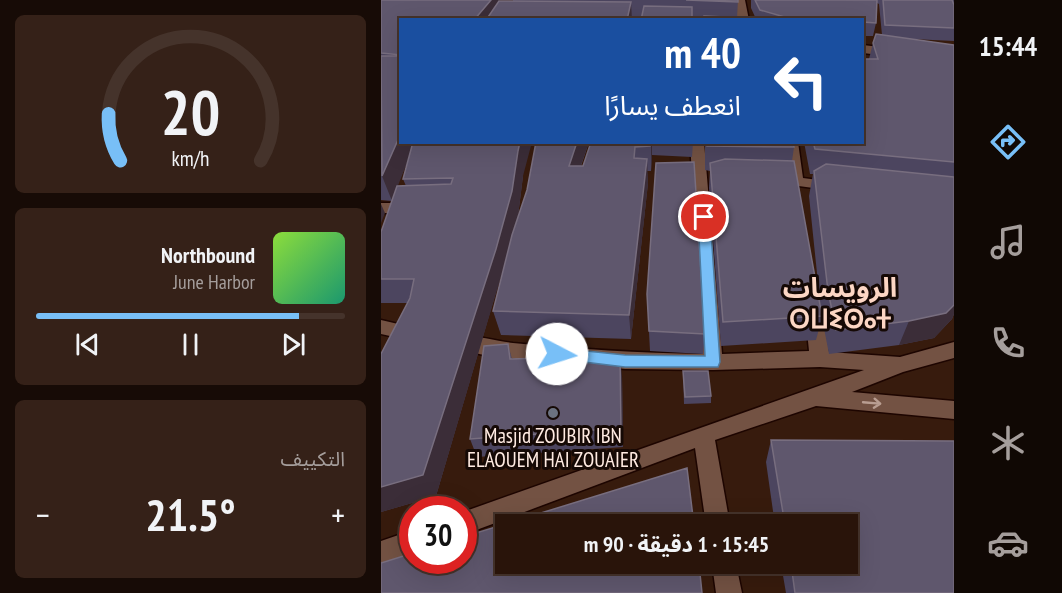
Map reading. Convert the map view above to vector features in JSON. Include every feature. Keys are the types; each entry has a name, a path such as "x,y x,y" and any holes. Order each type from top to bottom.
{"street":[{"path":"740,0 743,18"},
{"path":"864,49 912,55"},
{"path":"697,144 705,176 713,362"},
{"path":"791,144 796,182"},
{"path":"681,175 705,176"},
{"path":"775,181 853,187"},
{"path":"385,229 387,209 424,208"},
{"path":"811,290 820,359"},
{"path":"381,327 488,348 625,361 713,362 820,359 900,365"},
{"path":"477,519 900,365 954,350"},
{"path":"814,398 954,410"},
{"path":"704,436 716,514"},
{"path":"381,553 399,547"},
{"path":"726,574 729,593"}],"building":[{"path":"381,0 491,0 476,18 399,18 399,55 381,53"},
{"path":"686,0 738,0 738,2"},
{"path":"755,0 877,0 876,23 864,22 864,18 788,18 760,10"},
{"path":"883,0 952,0 954,28 885,25"},
{"path":"499,1 631,2 627,18 487,18"},
{"path":"644,6 692,7 692,18 641,18"},
{"path":"704,16 747,18 704,18"},
{"path":"876,34 954,45 954,162 815,149 814,144 864,144 864,59 878,59 873,43"},
{"path":"381,56 399,56 399,138 382,176"},
{"path":"412,144 520,144 512,191 496,249 423,475 381,487 381,354 410,298 414,279 381,279 381,232 397,186 451,184 453,178 403,179"},
{"path":"536,144 576,144 569,166 583,166 590,144 650,144 650,146 635,147 634,158 647,159 629,315 493,311 512,235 527,190"},
{"path":"707,144 793,144 794,147 707,146"},
{"path":"725,159 794,161 822,316 723,322 710,163"},
{"path":"694,162 705,334 649,331 647,294 656,163"},
{"path":"826,164 954,177 954,305 946,313 909,321 836,330 828,291 814,171"},
{"name":"Masjid ZOUBIR IBN ELAOUEM HAI ZOUAIER","path":"508,344 510,359 620,356 621,428 470,439 484,346"},
{"path":"683,371 708,371 711,396 685,397"},
{"path":"771,440 954,441 954,593 795,593 792,574 858,574 858,514 783,514"},
{"path":"687,468 693,514 538,514"},
{"path":"495,527 495,574 700,574 702,593 381,593 381,563 399,557 399,574 477,574 477,533"}],"place":[{"name":"Masjid ZOUBIR IBN ELAOUEM HAI ZOUAIER","path":"553,413"}],"district":[{"name":"الرويسات ⵔⵡⵉⵙⴰⵜ","path":"840,302"}],"route":[{"path":"557,354 625,361 713,362 704,217"}]}
